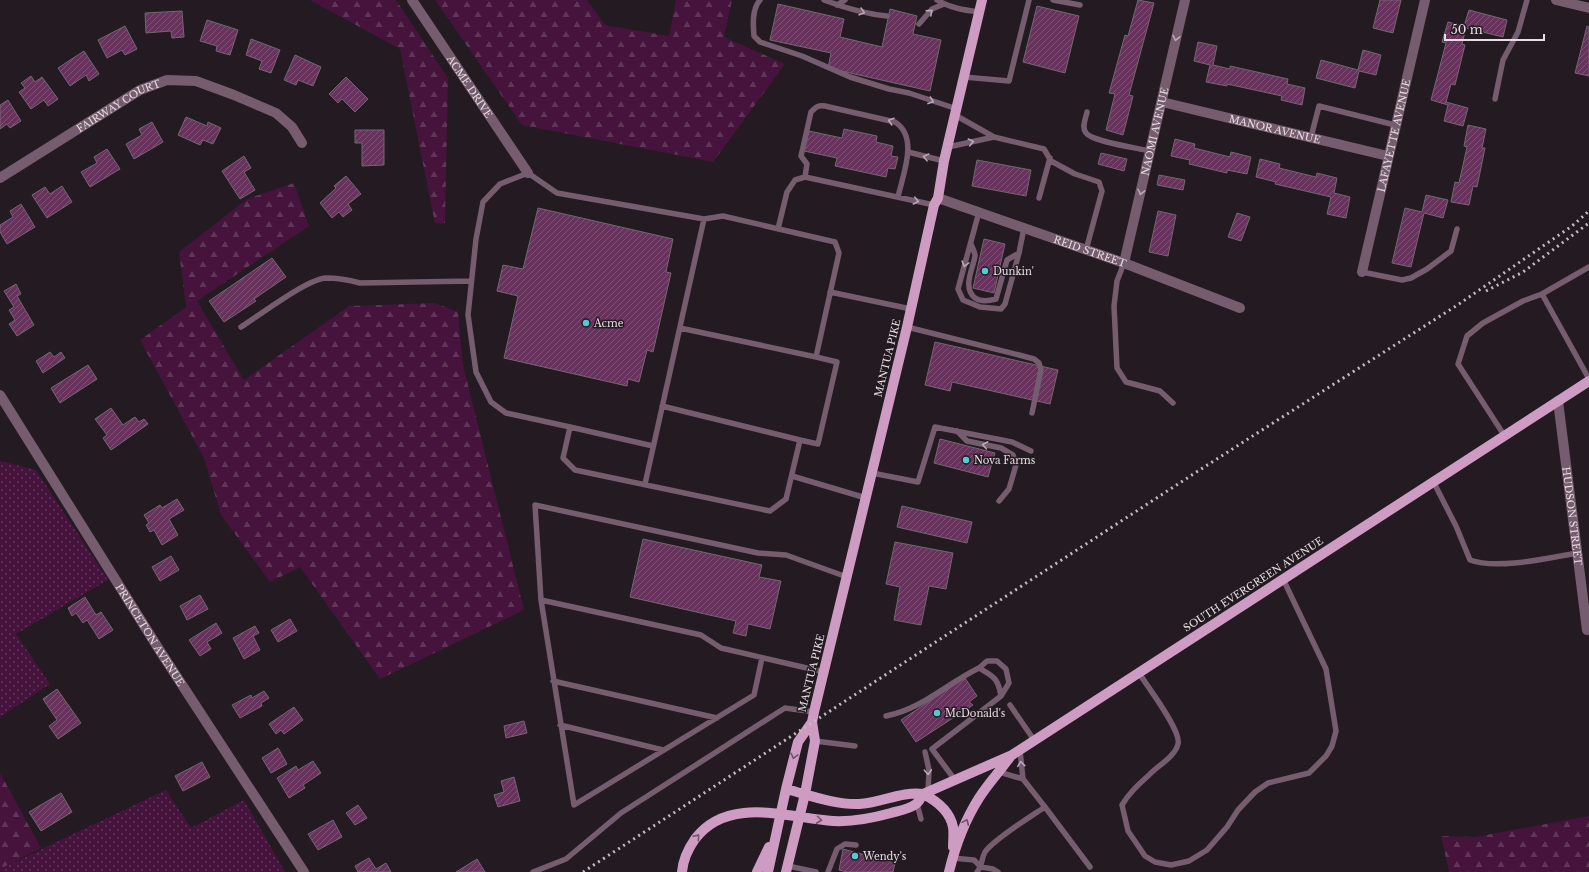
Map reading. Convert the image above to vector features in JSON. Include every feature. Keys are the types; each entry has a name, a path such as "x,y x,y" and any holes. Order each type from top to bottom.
{"main road":[{"name":"MANTUA PIKE","path":"787,869 798,817 805,794 814,741 812,722 814,712 907,327 982,0"},
{"name":"SOUTH EVERGREEN AVENUE","path":"786,789 839,803 857,804 883,801 913,793 926,793 1016,753 1589,380"},
{"name":"MANTUA PIKE","path":"768,872 798,742 812,722"},
{"path":"949,872 953,855 978,799 1016,753"},
{"path":"682,872 684,861 692,844 704,830 713,823 733,815 743,813 781,813 798,817 834,821 855,820 889,814 917,804 926,793 940,805 950,820 953,828 953,855"},
{"path":"757,872 776,832"}],"street":[{"name":"ACME DRIVE","path":"412,0 528,173"},
{"name":"NAOMI AVENUE","path":"1124,263 1162,102 1184,0"},
{"name":"LAFAYETTE AVENUE","path":"1362,272 1425,0"},
{"path":"1556,0 1589,8"},
{"name":"FAIRWAY COURT","path":"0,178 140,90 167,80 196,81 234,94 276,113 292,127 302,143"},
{"name":"MANOR AVENUE","path":"1162,102 1388,156"},
{"name":"REID STREET","path":"936,201 979,212 1124,263 1240,308"},
{"name":"PRINCETON AVENUE","path":"0,395 160,650 304,872"},
{"name":"HUDSON STREET","path":"1558,401 1587,630"}],"lane":[{"path":"760,0 755,6 753,26 754,36 760,42 802,56 840,73 956,112 994,137 1044,149 1050,158 1075,174 1099,182 1102,191 1086,250"},
{"path":"837,5 845,0"},
{"path":"937,0 961,10 979,12"},
{"path":"964,77 1009,81 1029,0"},
{"path":"1053,0 1080,5"},
{"path":"1495,99 1503,60 1518,32 1527,0"},
{"path":"827,1 870,15 887,16"},
{"path":"919,24 932,9 944,4"},
{"path":"805,176 808,164 801,156 811,112 820,105 895,122 901,126 906,133 908,152 898,197"},
{"path":"1311,137 1319,106 1396,126"},
{"path":"1087,112 1084,127 1086,134 1096,139 1150,151"},
{"path":"948,147 994,137"},
{"path":"908,152 944,161"},
{"path":"1039,198 1050,158"},
{"path":"653,446 506,413 491,402 476,372 468,315 476,239 483,202 500,184 528,173 557,193 704,219 722,216 835,242 839,253 816,357"},
{"path":"778,229 787,192 795,180 805,176 898,197 936,201"},
{"path":"979,212 958,289 963,300 980,307 1000,309 1005,304 1019,253 1024,228"},
{"path":"645,484 704,219"},
{"path":"1362,272 1402,280 1411,278 1427,269 1451,251 1457,229"},
{"path":"971,243 975,254 968,286 970,294 977,299 986,301 996,299 1007,260 1019,253"},
{"path":"1124,263 1117,281 1114,306 1117,368 1126,382 1160,391 1173,403"},
{"path":"1504,436 1458,364 1467,336 1483,323 1523,301 1542,294 1589,267"},
{"path":"241,327 308,284 325,278 345,279 360,283 471,281"},
{"path":"830,292 911,309"},
{"path":"1542,294 1589,380"},
{"path":"907,327 1034,359 1039,363 1041,370 1032,413"},
{"path":"662,406 818,444 837,362 680,328"},
{"path":"872,473 918,482 935,427 1012,442 1031,451"},
{"path":"570,428 564,458 575,470 770,511 786,499 800,440"},
{"path":"957,431 967,441 1001,448 1013,455 1016,465 1009,489 999,501"},
{"path":"792,476 866,498"},
{"path":"1433,481 1456,526 1470,560 1480,564 1499,565 1577,553"},
{"path":"762,658 754,696 574,805 541,600 535,505 758,553 786,555 846,577"},
{"path":"1139,673 1174,727 1179,737 1178,745 1171,756 1156,767 1126,797 1122,804 1128,831 1145,856 1155,862 1171,865 1189,861 1207,850 1228,827 1238,810 1255,792 1268,783 1308,773 1326,756 1332,746 1336,731 1326,669 1283,579"},
{"path":"541,600 702,635 722,648 824,672"},
{"path":"886,716 901,713 918,706 987,661 997,662 1006,669 1008,683 1001,696 932,749 955,780"},
{"path":"978,668 990,675 999,683 1001,696"},
{"path":"553,681 717,718"},
{"path":"1010,705 1034,740"},
{"path":"533,872 566,859 622,813 776,713 785,708 814,712"},
{"path":"560,725 663,750"},
{"path":"814,741 855,746"},
{"path":"925,752 929,770 926,793"},
{"path":"1016,753 1023,779 1090,867"},
{"path":"999,772 1023,779"},
{"path":"917,804 921,819"},
{"path":"977,872 981,867 984,853 995,842 1045,807"},
{"path":"828,872 837,849 845,844 856,845"},
{"path":"953,855 974,860 981,867 998,872"},
{"path":"787,869 816,872"}],"green space":[{"path":"310,0 396,0 448,78 445,223 435,224 400,49"},
{"path":"435,0 587,0 605,25 669,36 676,0 732,0 724,37 785,64 713,162 522,125"},
{"path":"294,183 309,226 197,301 244,380 349,306 435,303 458,312 463,365 524,610 380,679 300,567 270,582 221,515 204,458 140,340 186,307 179,252 247,199"},
{"path":"0,461 36,470 108,580 16,634 50,684 0,717"},
{"path":"0,773 41,848 0,869"},
{"path":"166,790 191,828 244,800 285,872 0,872 0,869"},
{"path":"1589,816 1589,872 1449,872 1441,836 1475,837"}],"building":[{"path":"1138,0 1154,3 1129,95 1133,96 1123,135 1106,130 1115,94 1109,93 1125,35 1128,36"},
{"path":"1380,0 1401,0 1393,33 1373,28"},
{"path":"778,4 844,19 840,37 882,47 890,9 917,16 913,34 941,40 930,91 828,68 831,53 770,40"},
{"path":"1037,6 1079,16 1065,73 1023,62"},
{"path":"1469,10 1507,20 1503,37 1466,28 1462,44 1465,45 1455,85 1451,84 1446,102 1468,108 1463,126 1444,121 1448,105 1431,100 1446,43 1442,42 1448,22 1464,26"},
{"path":"182,11 184,37 172,38 171,31 146,33 145,13"},
{"path":"207,20 238,30 230,55 216,51 217,46 200,41"},
{"path":"125,26 137,49 125,55 122,50 107,58 98,40"},
{"path":"1587,26 1589,27 1589,76 1575,73"},
{"path":"251,39 280,50 271,73 259,69 262,61 246,55"},
{"path":"1198,42 1217,46 1213,65 1230,69 1230,66 1288,79 1287,84 1305,88 1302,105 1281,100 1282,96 1227,84 1227,86 1206,82 1210,65 1194,61"},
{"path":"1363,50 1381,55 1376,75 1359,71 1355,88 1316,78 1321,60 1358,70"},
{"path":"84,51 99,74 89,81 86,75 70,86 58,68"},
{"path":"295,55 321,67 313,86 298,80 296,85 284,80"},
{"path":"31,76 35,82 42,77 58,99 48,106 44,100 31,109 19,92 25,88 21,83"},
{"path":"346,77 368,99 355,112 342,99 338,103 329,94"},
{"path":"8,100 21,121 10,128 7,124 0,129 0,105"},
{"path":"186,117 207,126 208,122 221,128 213,144 203,140 200,145 178,135"},
{"path":"152,122 163,142 134,159 126,144 142,135 139,129"},
{"path":"1468,125 1486,129 1482,148 1485,148 1477,187 1473,186 1469,205 1451,202 1455,182 1459,183 1467,147 1464,146"},
{"path":"844,129 877,136 876,142 893,146 891,156 898,157 895,169 888,168 886,177 835,166 837,158 804,151 809,131 842,138"},
{"path":"355,130 384,130 384,165 362,166 362,143 355,143"},
{"path":"1175,139 1195,144 1194,148 1230,157 1231,152 1251,157 1247,174 1227,170 1227,173 1189,164 1190,160 1171,156"},
{"path":"107,149 120,169 90,187 81,172 97,163 94,157"},
{"path":"1101,153 1127,159 1124,171 1098,164"},
{"path":"244,156 251,168 244,172 255,190 240,199 222,171"},
{"path":"1260,159 1280,164 1279,168 1316,177 1317,173 1337,178 1334,193 1350,197 1346,218 1327,214 1331,197 1275,184 1276,182 1256,177"},
{"path":"977,160 1031,170 1026,196 972,186"},
{"path":"1159,175 1185,180 1183,190 1157,185"},
{"path":"346,176 361,194 348,204 352,210 343,217 339,212 332,218 320,203 336,188 334,186"},
{"path":"62,186 72,202 47,218 32,195 45,187 50,194"},
{"path":"1426,195 1448,200 1443,218 1424,213 1411,267 1392,263 1405,208 1422,212"},
{"path":"21,204 35,227 7,244 0,232 0,225 13,217 10,211"},
{"name":"Acme","path":"538,208 673,239 666,272 671,273 653,352 647,350 639,382 628,379 627,386 504,358 518,296 497,291 503,265 523,269"},
{"path":"1158,211 1176,215 1168,256 1149,252"},
{"path":"1237,213 1250,217 1241,241 1228,237"},
{"path":"984,239 1005,244 994,293 973,288"},
{"path":"272,258 286,277 254,299 256,301 224,322 209,301"},
{"path":"16,284 21,294 17,296 34,325 17,336 9,324 15,320 9,310 14,307 4,291"},
{"path":"935,342 1058,370 1050,404 952,382 950,391 925,385"},
{"path":"50,352 54,357 61,352 65,358 43,373 36,361"},
{"path":"88,365 97,379 60,403 51,388"},
{"path":"111,408 123,425 135,417 139,422 144,419 148,424 111,450 103,438 107,435 95,419"},
{"path":"940,439 995,453 988,477 934,463"},
{"path":"177,499 184,510 169,519 178,535 162,545 154,530 150,532 146,525 149,523 144,515 160,505 162,508"},
{"path":"902,506 972,522 967,543 897,527"},
{"path":"643,539 762,565 759,577 781,581 770,629 748,624 746,636 733,633 736,621 630,597"},
{"path":"895,542 953,553 946,589 929,586 921,625 894,620 900,587 886,584"},
{"path":"171,556 179,570 160,581 152,567"},
{"path":"200,595 208,609 187,620 180,606"},
{"path":"85,597 96,615 101,612 113,630 99,639 87,620 83,623 76,613 72,616 68,608"},
{"path":"290,619 297,631 278,642 271,630"},
{"path":"216,623 222,633 207,642 211,649 200,656 189,640"},
{"path":"255,626 259,633 253,636 260,650 244,659 233,638"},
{"name":"McDonald's","path":"965,678 977,696 969,702 973,705 916,742 901,720"},
{"path":"57,689 81,723 58,739 49,726 57,720 43,699"},
{"path":"264,691 269,698 261,703 262,706 240,718 232,705 251,695 252,698"},
{"path":"294,707 303,720 284,734 281,730 276,734 269,724"},
{"path":"524,721 527,733 506,738 504,726"},
{"path":"278,748 287,764 271,773 262,758"},
{"path":"313,761 321,773 303,785 305,788 289,798 277,778 296,766 298,770"},
{"path":"202,762 210,777 183,791 175,776"},
{"path":"514,777 520,801 498,807 494,795 504,792 501,781"},
{"path":"61,793 72,812 41,831 29,812"},
{"path":"358,805 367,818 355,825 346,813"},
{"path":"333,820 342,837 318,850 308,834"},
{"name":"Wendy's","path":"843,849 895,863 893,872 847,872 839,870"},
{"path":"369,858 376,869 386,863 391,872 358,872 355,866"},
{"path":"477,859 485,872 456,872"}],"railway":[{"path":"583,872 1198,471 1459,304 1572,226 1589,211"},
{"path":"1486,291 1523,272 1589,223"}],"place":[{"name":"Dunkin'","path":"985,271"},
{"name":"Acme","path":"586,323"},
{"name":"Nova Farms","path":"966,460"},
{"name":"McDonald's","path":"937,713"},
{"name":"Wendy's","path":"855,856"}]}
